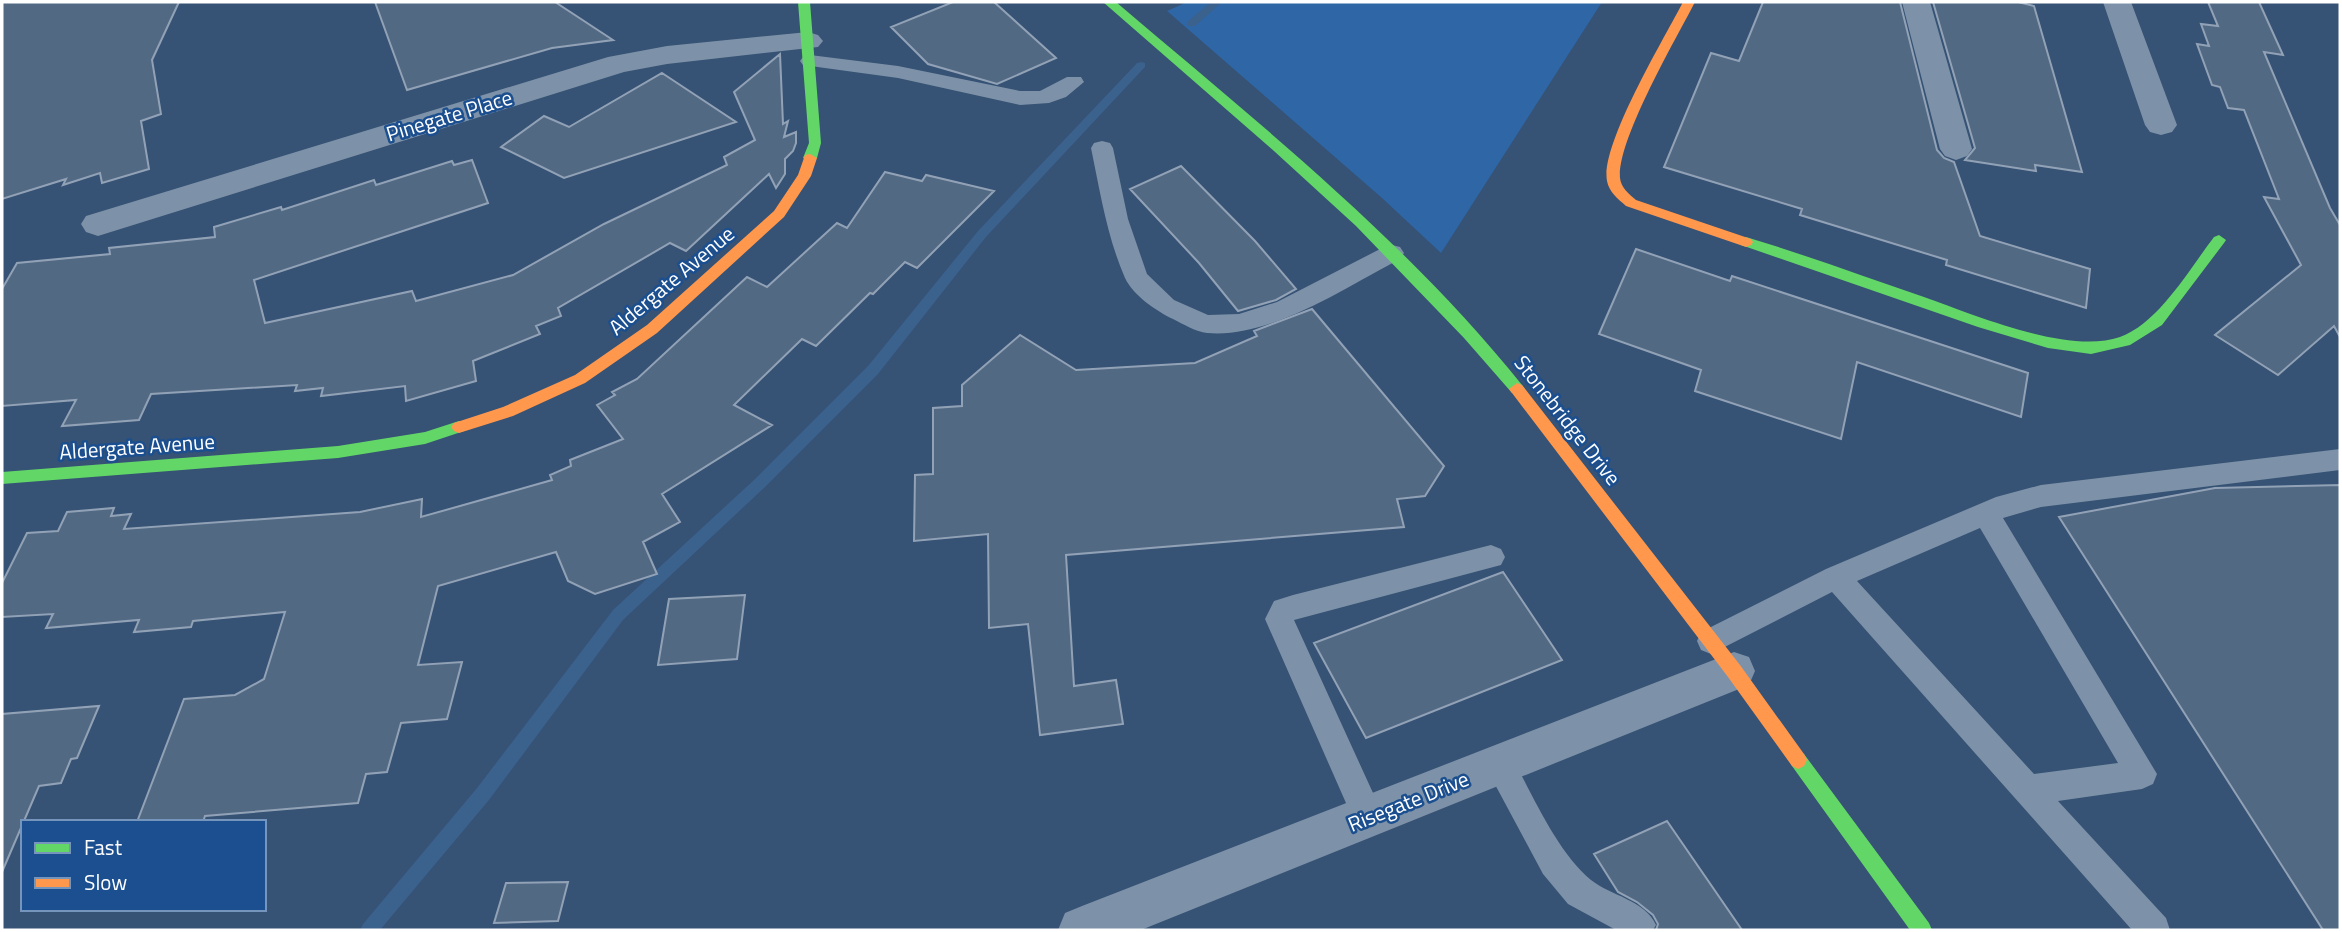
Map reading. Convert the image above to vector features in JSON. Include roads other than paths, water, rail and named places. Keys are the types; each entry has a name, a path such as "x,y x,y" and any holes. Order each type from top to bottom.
{"street":[{"name":"Aldergate Avenue","path":"2,478 338,452 425,438 508,412 580,379 652,330 779,214 804,176 815,143 804,2"},
{"name":"Stonebridge Drive","path":"1109,2 1322,185 1392,253 1499,365 1723,656 1922,930"},
{"path":"1689,2 1616,152 1611,176 1615,190 1630,202 1983,323 2048,342 2091,348 2125,341 2157,321 2219,240"},
{"path":"1916,2 1956,149"},
{"path":"2117,2 2161,125"},
{"name":"Pinegate Place","path":"98,224 619,64 667,55 809,51"},
{"name":"Risegate Drive","path":"1082,930 1499,764 1723,656"}],"lane":[{"path":"809,51 1020,98 1042,97 1059,92 1074,82"},
{"path":"1102,148 1116,219 1137,278 1166,306 1206,324 1240,323 1285,307 1392,253"},
{"path":"1723,656 1836,577 1986,514 2041,496 2340,459"},
{"path":"1986,514 2142,774 2029,790"},
{"path":"1368,817 1279,619 1293,607 1491,557"},
{"path":"1836,577 2154,930"},
{"path":"1499,764 1554,863 1580,892 1639,925"}],"waterway":[{"path":"1191,24 1217,2"},
{"path":"369,930 483,794 618,615 760,483 873,370 982,234 1141,65"}]}
